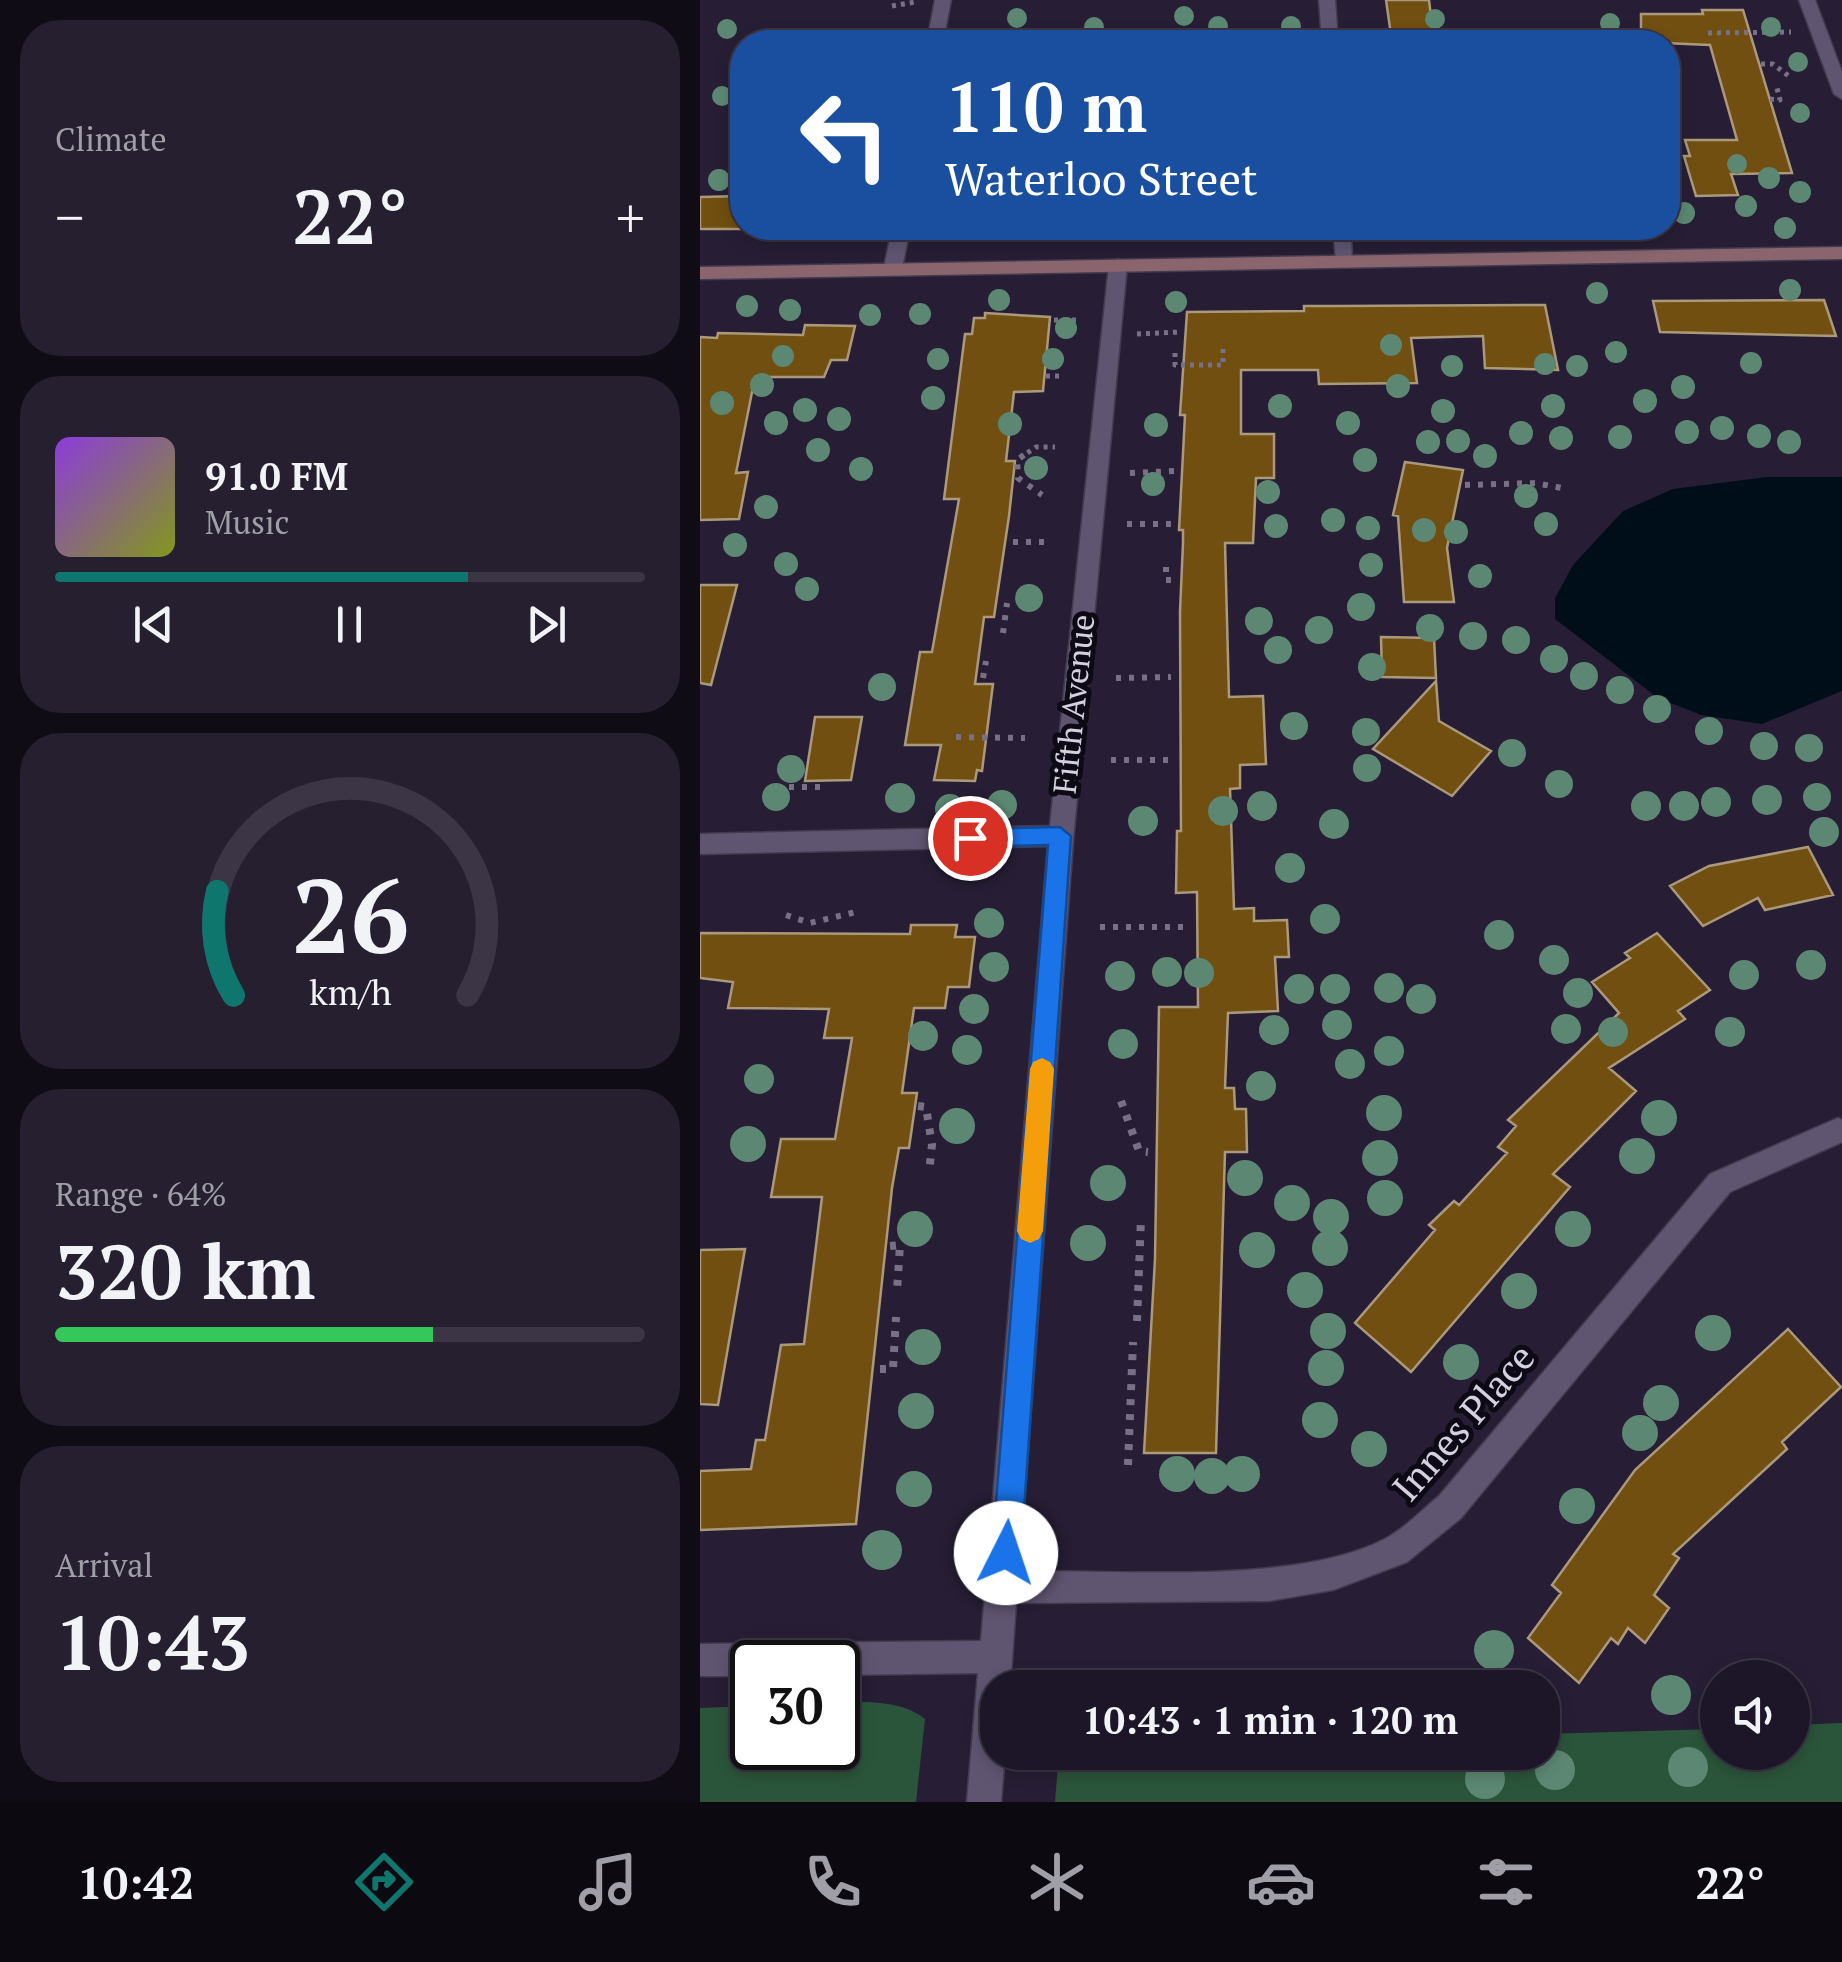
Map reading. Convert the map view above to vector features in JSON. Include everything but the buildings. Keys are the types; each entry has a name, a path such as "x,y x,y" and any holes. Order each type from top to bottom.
{"main road":[{"path":"700,272 1842,253"}],"street":[{"path":"1327,0 1329,30"},
{"path":"1807,0 1842,94"},
{"path":"934,1 935,30"},
{"path":"893,268 898,240"},
{"path":"1343,240 1346,261"},
{"name":"Fifth Avenue","path":"984,1802 1004,1587 1060,836 1118,266"},
{"path":"700,844 1060,836"},
{"name":"Innes Place","path":"1004,1587 1270,1585 1333,1574 1396,1551 1450,1507 1720,1183 1838,1132"},
{"path":"700,1660 997,1657"}],"path":[{"path":"892,6 934,1"},
{"path":"1708,33 1803,32"},
{"path":"1761,64 1773,64 1790,77"},
{"path":"1770,100 1780,100 1776,84"},
{"path":"1054,320 1081,320"},
{"path":"1137,334 1181,332"},
{"path":"1175,353 1175,365 1223,365 1223,348"},
{"path":"1046,376 1064,376"},
{"path":"1042,495 1018,478 1017,460 1036,448 1055,447"},
{"path":"1130,473 1176,472"},
{"path":"1465,485 1535,483 1562,488"},
{"path":"1127,524 1172,524"},
{"path":"1013,542 1048,542"},
{"path":"1166,568 1166,580 1175,580"},
{"path":"1003,633 1007,603"},
{"path":"983,678 986,661"},
{"path":"1116,678 1171,678"},
{"path":"956,737 1026,738"},
{"path":"1111,760 1175,760"},
{"path":"789,787 828,787"},
{"path":"786,915 810,923 860,910"},
{"path":"1100,927 1191,927"},
{"path":"1121,1101 1139,1151 1148,1152"},
{"path":"918,1106 926,1107 931,1118 929,1173"},
{"path":"1137,1322 1141,1216"},
{"path":"890,1246 900,1246 896,1291"},
{"path":"880,1369 893,1369 896,1317"},
{"path":"1128,1465 1134,1342"}],"green space":[{"path":"860,1702 905,1708 925,1719 916,1802 700,1802 700,1708 730,1707 730,1770 860,1770"},
{"path":"1842,1723 1842,1802 1055,1802 1058,1770 1560,1770 1560,1734 1700,1729 1700,1770 1810,1770 1810,1724"}],"water":[{"path":"1767,477 1842,477 1842,691 1762,724 1701,715 1658,698 1555,619 1555,598 1573,565 1623,511 1673,489"}],"slow traffic":[{"path":"1030,1231 1042,1069"}],"route":[{"path":"970,838 1060,836 1006,1553"}]}
